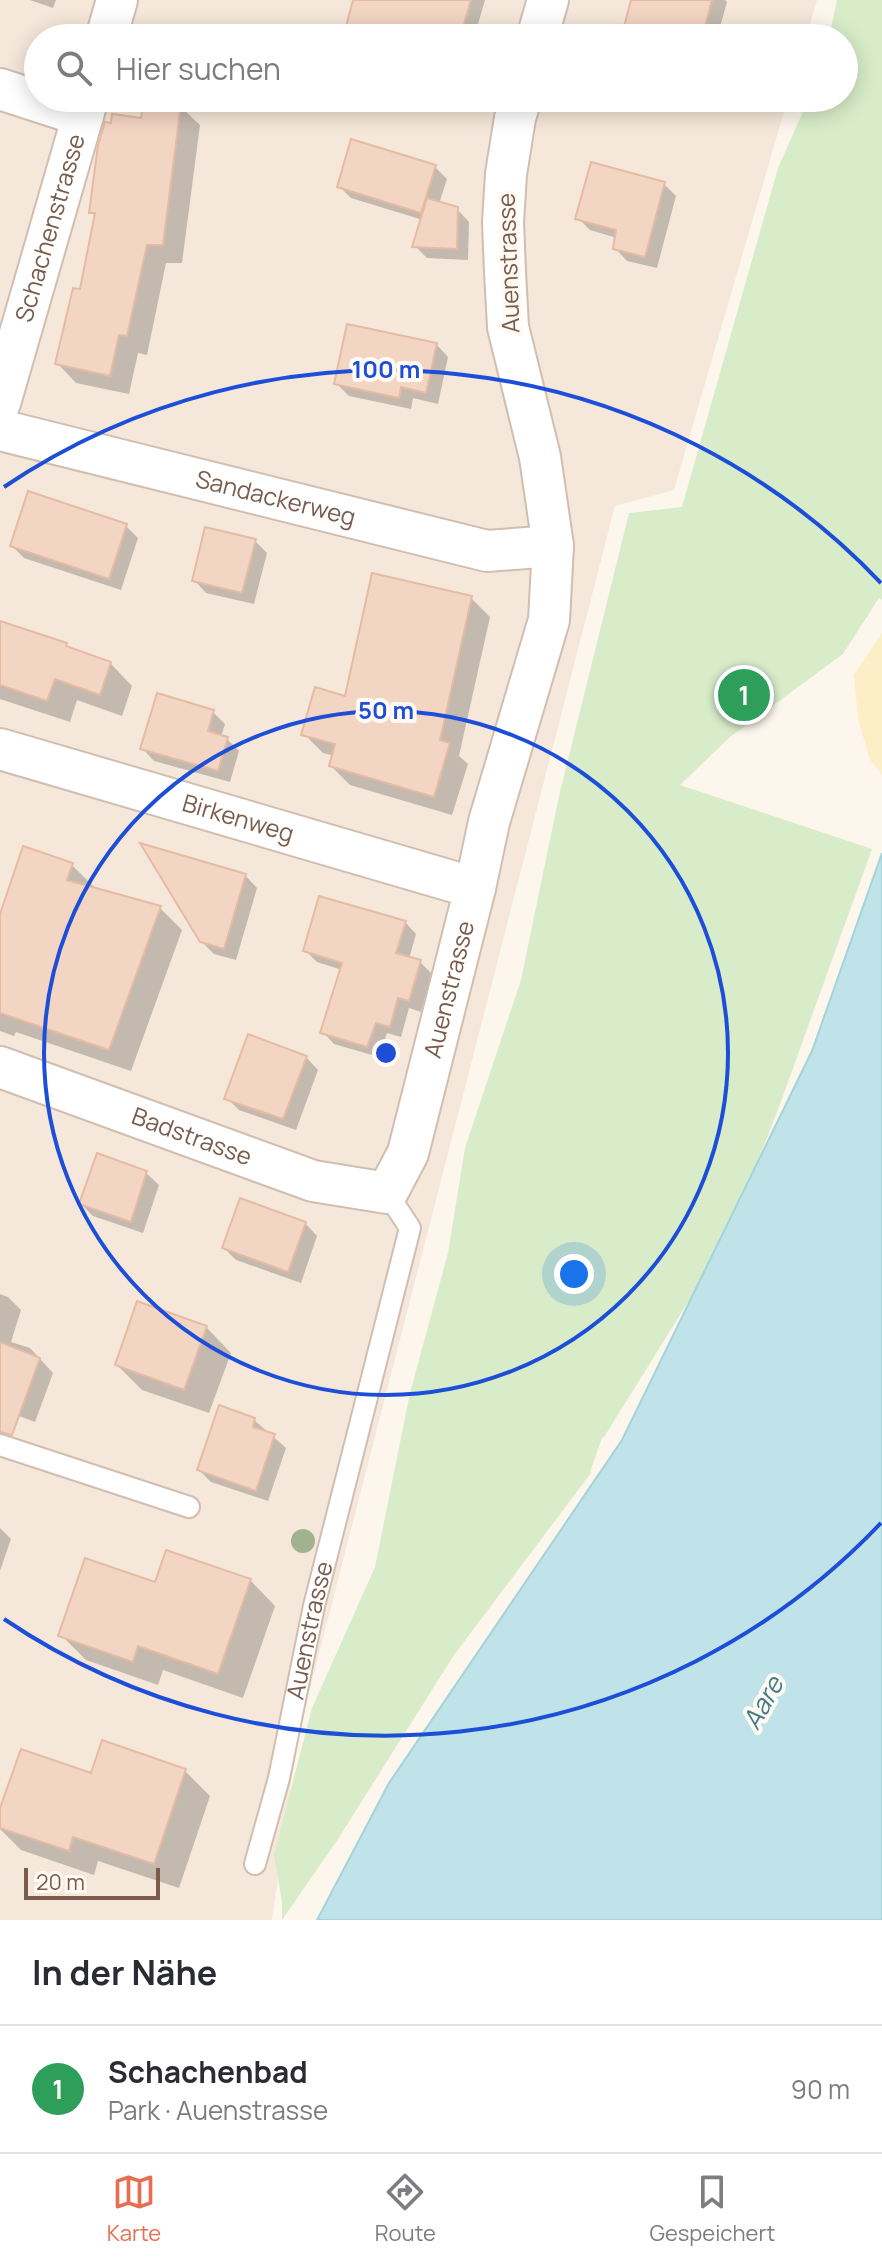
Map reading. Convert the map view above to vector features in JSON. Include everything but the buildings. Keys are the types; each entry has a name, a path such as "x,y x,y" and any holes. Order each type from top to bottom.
{"street":[{"path":"110,24 117,0"},
{"path":"541,24 548,0"},
{"path":"0,89 24,94"},
{"name":"Schachenstrasse","path":"0,403 85,112"},
{"name":"Auenstrasse","path":"387,1193 408,1153 489,822 549,620 553,546 540,457 508,327 503,222 506,174 517,112"},
{"name":"Sandackerweg","path":"0,430 487,551 553,546"},
{"name":"Birkenweg","path":"0,749 475,888"},
{"name":"Badstrasse","path":"0,1067 313,1181 387,1193"}],"lane":[{"name":"Auenstrasse","path":"255,1864 279,1778 314,1606 410,1228 387,1193"},
{"path":"0,1445 189,1507"}],"shaded area":[{"path":"0,0 817,0 810,24 24,24 24,112 784,112 674,490 615,506 298,1735 272,1920 0,1920"}],"green space":[{"path":"837,0 882,0 882,600 879,598 843,654 730,737 680,785 872,849 728,1238 602,1438 591,1473 454,1655 338,1839 282,1920 274,1855 312,1708 375,1567 410,1393 448,1253 465,1148 521,980 559,796 629,513 682,507 778,168 803,112 858,112 858,24 832,24"}],"sand":[{"path":"882,633 882,775 870,760 858,719 854,675"}],"water":[{"name":"Aare","path":"882,853 882,1920 317,1920 389,1783 622,1440 812,1051"}],"place":[{"name":"Schachenbad","path":"744,695"}]}
